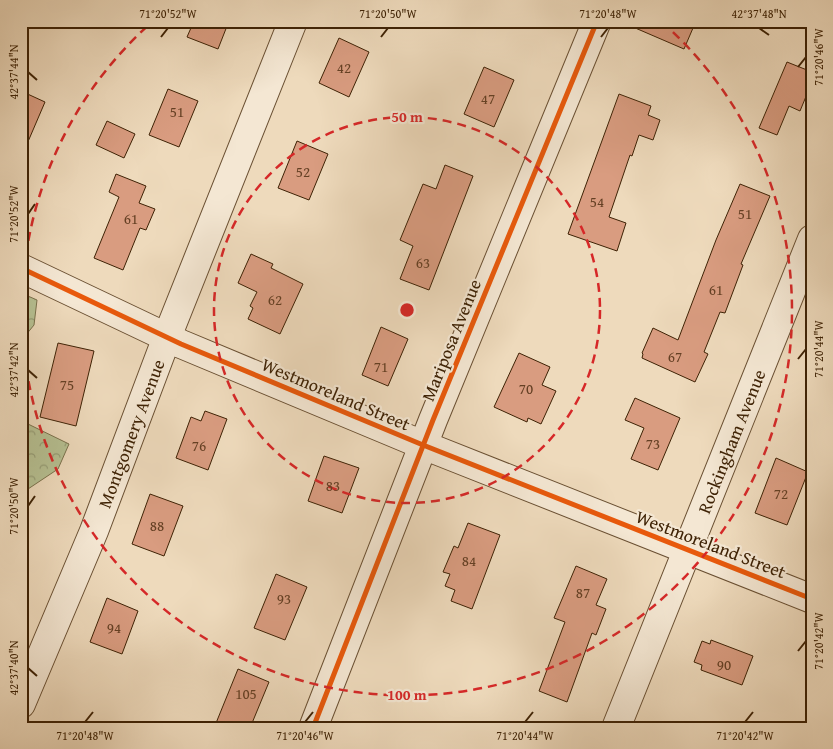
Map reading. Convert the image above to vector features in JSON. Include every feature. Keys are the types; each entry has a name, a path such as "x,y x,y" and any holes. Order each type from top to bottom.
{"street":[{"name":"Montgomery Avenue","path":"21,704 94,531 167,337 293,21"},
{"name":"Mariposa Avenue","path":"313,728 423,445 598,21"},
{"name":"Rockingham Avenue","path":"616,728 812,240"},
{"name":"Westmoreland Street","path":"21,268 167,337 423,445 812,599"}],"green space":[{"path":"21,293 37,300 34,325 21,341"},
{"path":"21,418 28,424 69,444 58,469 25,491 21,490"}],"building":[{"path":"194,21 229,21 218,49 187,37"},
{"path":"619,21 696,21 684,49"},
{"path":"339,38 369,52 349,97 319,83"},
{"path":"787,62 812,72 812,82 800,111 789,106 777,135 759,128"},
{"path":"484,67 514,80 494,127 464,114"},
{"path":"168,89 198,101 179,147 149,135"},
{"path":"21,91 45,102 21,158"},
{"path":"619,94 651,106 648,115 660,120 653,140 639,135 632,156 630,155 609,217 626,223 617,251 568,234"},
{"path":"107,121 135,134 124,158 96,145"},
{"path":"297,141 328,154 309,200 278,188"},
{"path":"445,165 473,176 429,290 400,279 413,246 400,240 423,184 436,189"},
{"path":"116,174 146,186 139,203 155,209 146,230 140,228 123,270 94,258 119,197 109,192"},
{"path":"740,184 770,196 741,264 743,265 725,313 720,312 704,352 708,354 695,382 642,358 642,353 653,328 678,340 716,240"},
{"path":"251,254 273,264 271,268 303,284 280,334 248,319 253,308 250,306 257,292 238,283"},
{"path":"381,327 408,339 388,386 362,375"},
{"path":"58,343 94,351 76,426 40,417"},
{"path":"519,353 550,367 542,385 556,391 541,424 528,418 527,422 494,407"},
{"path":"635,398 680,418 658,470 631,459 644,428 625,420"},
{"path":"205,411 227,419 208,470 176,458 191,417 201,421"},
{"path":"324,456 359,468 342,513 308,501"},
{"path":"776,458 808,472 787,525 755,513"},
{"path":"150,494 183,506 164,556 132,544"},
{"path":"468,523 500,535 472,609 451,601 455,590 445,586 450,574 443,572 454,546 458,548"},
{"path":"576,566 607,579 596,605 606,609 596,635 592,633 567,702 539,691 565,622 554,618"},
{"path":"276,574 307,587 285,640 254,628"},
{"path":"107,598 138,611 122,654 90,642"},
{"path":"711,640 753,656 742,685 701,670 702,665 694,662 702,641 710,644"},
{"path":"238,669 269,682 250,728 214,728"}],"cycle path":[{"path":"313,728 433,420 597,21"},
{"path":"21,268 181,344 423,445 812,599"}]}
